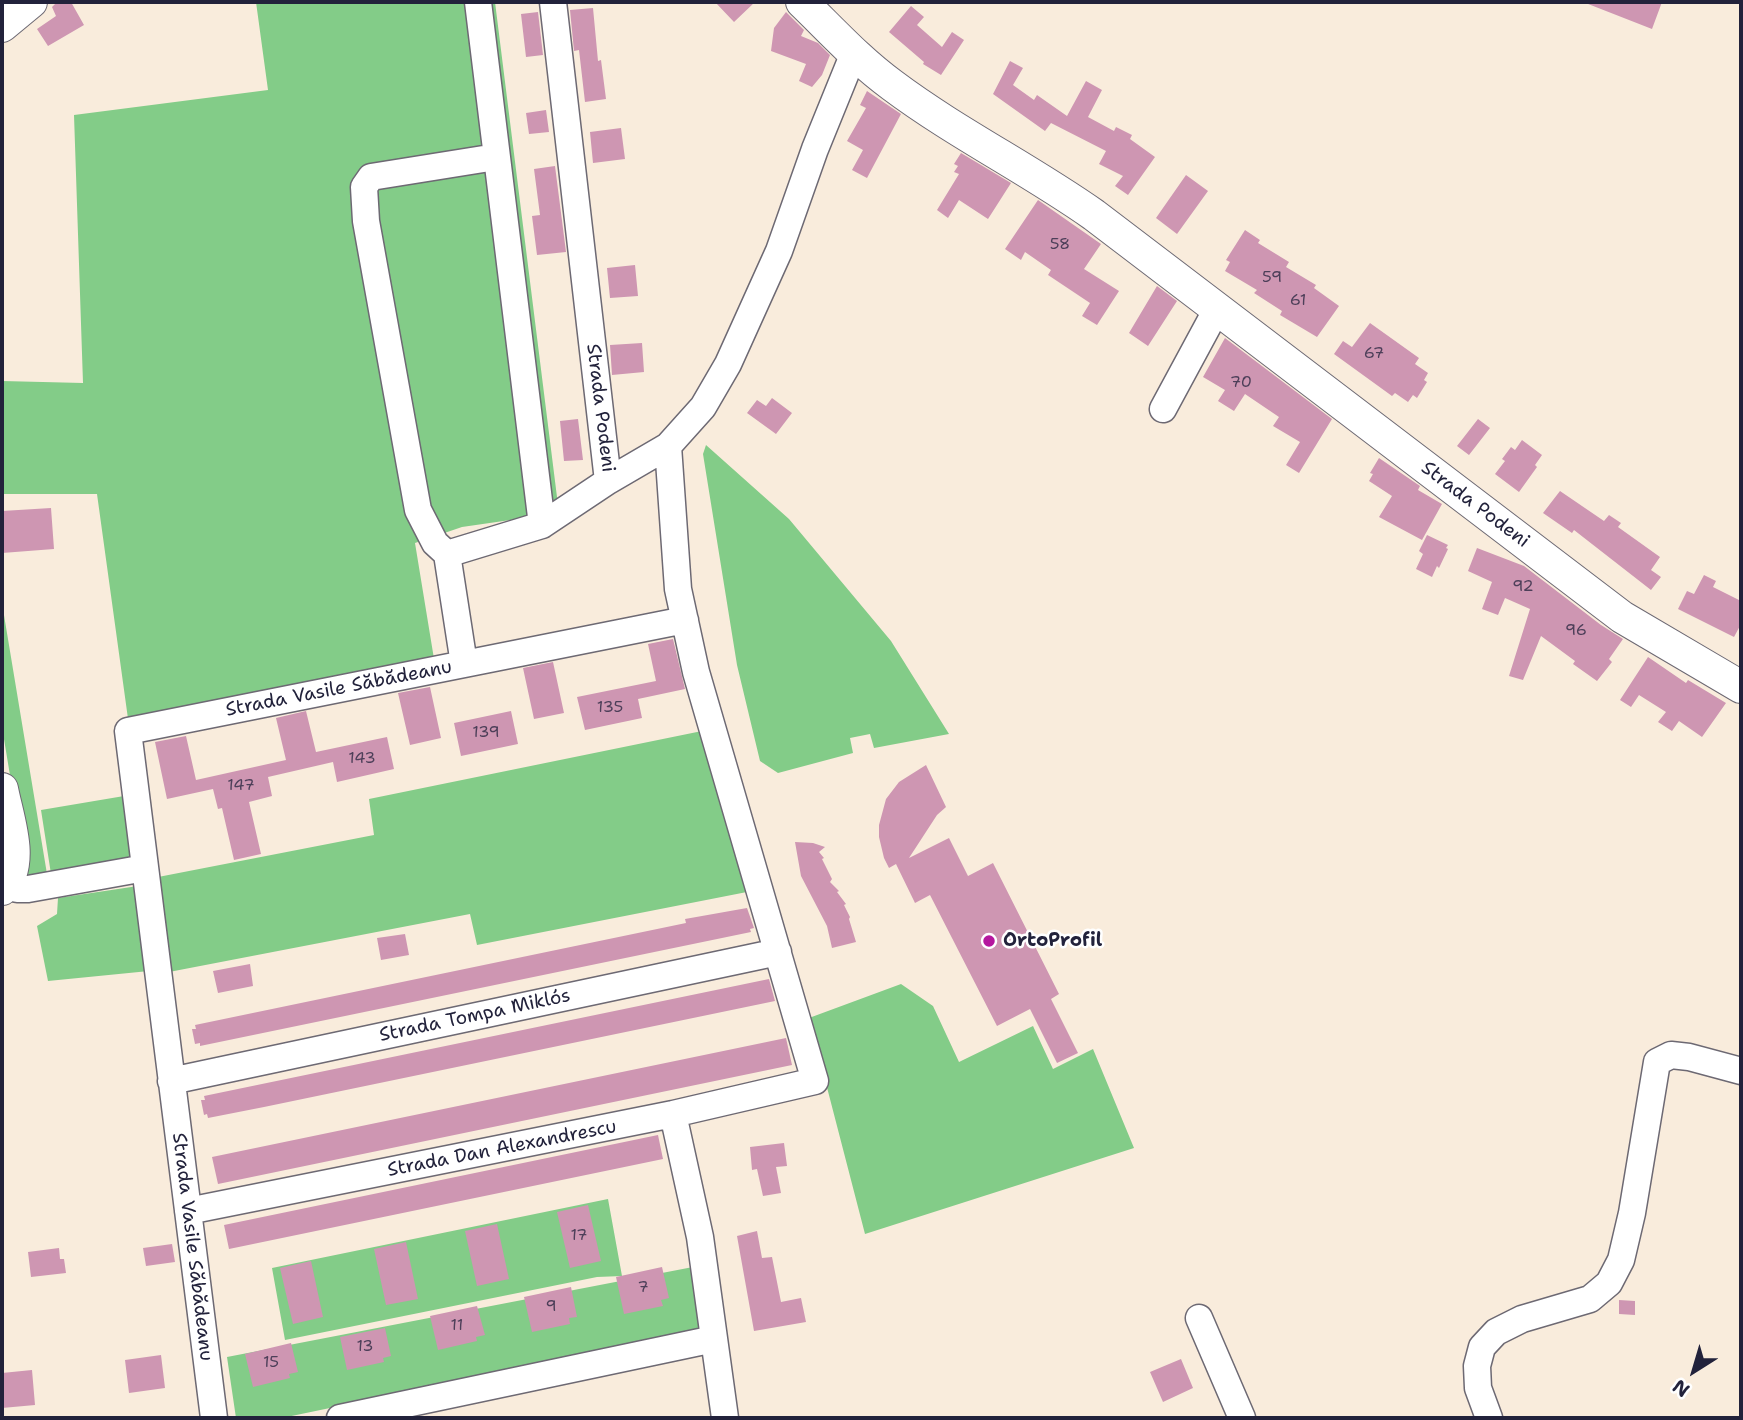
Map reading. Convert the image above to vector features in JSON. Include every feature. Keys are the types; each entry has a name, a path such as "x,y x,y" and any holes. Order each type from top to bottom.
{"main road":[{"path":"2,26 31,2"},
{"name":"Strada Podeni","path":"802,2 891,85 1052,185 1622,617 1741,687"},
{"path":"2,789 14,855 13,866 3,887"}],"street":[{"path":"478,2 541,525"},
{"name":"Strada Podeni","path":"553,2 608,481 668,446 703,407 728,364 779,251 815,149 854,53"},
{"path":"464,664 447,554 435,543 418,510 366,221 364,187 371,177 496,157"},
{"path":"1163,409 1217,309"},
{"path":"668,446 678,589 696,672 778,952"},
{"path":"447,554 541,525 608,481"},
{"name":"Strada Vasile Săbădeanu","path":"214,1418 128,732 685,620"},
{"path":"3,887 28,889 145,868"},
{"name":"Strada Tompa Miklós","path":"171,1081 778,952"},
{"name":"Strada Dan Alexandrescu","path":"188,1211 673,1114 815,1081 778,952"},
{"path":"1489,1418 1478,1388 1477,1366 1482,1347 1496,1332 1522,1319 1590,1299 1609,1283 1621,1260 1632,1213 1657,1062 1671,1055 1741,1071"},
{"path":"673,1114 695,1210 725,1418"},
{"path":"1199,1318 1242,1418"},
{"path":"340,1418 714,1339"}],"green space":[{"path":"256,2 495,2 559,513 462,527 415,543 435,665 129,726 97,494 2,494 2,381 83,383 74,115 268,90"},
{"path":"706,445 789,519 891,641 949,734 874,748 870,734 850,738 853,753 778,773 760,761 737,665 703,454"},
{"path":"2,603 47,874 27,878 2,727"},
{"path":"702,731 752,891 477,945 470,914 169,972 153,878 374,835 369,799"},
{"path":"130,795 138,862 51,874 41,810"},
{"path":"138,886 149,971 48,981 37,926 57,914 58,898"},
{"path":"901,984 933,1006 959,1062 1033,1026 1053,1069 1093,1049 1134,1148 865,1234 809,1018"},
{"path":"608,1199 622,1276 597,1277 285,1340 272,1268"},
{"path":"693,1267 699,1331 282,1418 236,1418 227,1357"}],"building":[{"path":"57,2 71,2 84,25 48,46 37,29 56,16 52,7"},
{"path":"715,2 755,2 734,22"},
{"path":"1583,2 1662,2 1652,29"},
{"path":"911,6 924,17 917,25 942,47 952,32 964,40 941,75 923,64 924,62 889,32"},
{"path":"593,8 598,61 601,60 606,99 585,102 579,50 574,51 570,10"},
{"path":"538,12 543,55 526,57 521,14"},
{"path":"786,12 804,30 801,36 818,43 830,55 822,75 812,87 799,81 806,64 771,51 774,28"},
{"path":"1010,61 1023,68 1013,85 1034,100 1037,95 1067,116 1086,81 1102,90 1088,117 1114,131 1116,127 1132,135 1130,139 1155,157 1128,195 1115,186 1123,176 1099,164 1106,151 1051,123 1045,131 993,94"},
{"path":"867,91 901,114 867,178 852,170 863,150 847,141 866,108 860,105"},
{"path":"546,110 549,132 529,134 526,113"},
{"path":"621,128 625,159 593,163 590,132"},
{"path":"961,153 1011,183 988,219 959,200 948,218 937,210 959,174 954,172 958,166 954,164"},
{"path":"555,166 566,252 537,255 532,216 540,215 534,169"},
{"path":"1186,175 1208,191 1177,234 1156,218"},
{"path":"1038,200 1101,244 1084,269 1119,291 1097,325 1082,316 1090,303 1048,275 1051,270 1025,252 1021,260 1005,249"},
{"path":"1245,230 1260,240 1258,243 1289,262 1286,267 1316,285 1314,288 1339,306 1317,337 1280,315 1282,311 1254,293 1257,290 1225,271 1230,262 1226,260"},
{"path":"635,265 638,296 610,298 607,268"},
{"path":"1157,286 1177,301 1148,346 1129,333"},
{"path":"1370,323 1419,358 1415,364 1428,373 1424,380 1427,382 1417,398 1413,395 1408,402 1395,393 1392,396 1334,354 1343,341 1352,347"},
{"path":"1225,338 1332,419 1299,473 1286,465 1300,442 1273,426 1279,417 1245,394 1234,411 1218,401 1225,390 1203,377"},
{"path":"642,343 644,372 612,375 610,345"},
{"path":"772,398 792,413 776,434 747,413 757,400 766,406"},
{"path":"578,419 583,460 564,461 560,421"},
{"path":"1478,419 1490,428 1469,455 1457,446"},
{"path":"1522,440 1542,455 1519,492 1495,474 1511,447 1515,450"},
{"path":"1379,458 1420,486 1418,490 1442,504 1422,540 1379,517 1392,496 1369,481 1373,474 1370,473"},
{"path":"1560,491 1604,521 1609,515 1621,523 1618,527 1660,557 1651,570 1661,577 1651,590 1574,530 1572,533 1543,513"},
{"path":"51,508 54,549 2,553 2,511"},
{"path":"1427,535 1448,545 1439,568 1437,566 1432,577 1416,569 1423,554 1419,551"},
{"path":"1477,548 1524,566 1623,639 1609,659 1612,662 1597,681 1541,636 1523,680 1509,676 1530,609 1505,598 1498,615 1482,609 1492,582 1468,571"},
{"path":"1704,575 1716,581 1713,587 1741,601 1741,624 1734,637 1678,609 1687,591 1694,594"},
{"path":"673,639 685,689 638,699 642,718 585,730 577,697 656,681 648,644"},
{"path":"1648,657 1686,683 1688,680 1726,703 1702,737 1679,721 1672,731 1658,722 1666,712 1639,695 1631,707 1620,700"},
{"path":"553,662 564,713 534,719 523,668"},
{"path":"430,687 441,738 410,745 398,693"},
{"path":"306,711 316,752 387,737 394,769 337,782 333,762 268,777 272,796 249,802 261,854 234,860 222,808 218,809 213,789 167,799 155,742 186,736 196,780 286,760 276,718"},
{"path":"511,711 518,744 461,756 454,723"},
{"path":"926,765 946,807 937,815 909,858 949,838 968,876 993,863 1059,994 1051,999 1078,1053 1057,1063 1030,1009 997,1026 930,895 915,903 896,864 889,868 879,837 879,825 886,799 899,782"},
{"path":"795,842 825,847 819,852 832,879 830,882 846,904 844,905 856,942 832,948 827,926 801,876"},
{"path":"747,908 754,928 750,929 751,932 200,1046 200,1043 195,1044 192,1029 196,1029 195,1025"},
{"path":"405,934 409,955 381,960 377,938"},
{"path":"250,964 253,986 218,993 213,971"},
{"path":"769,979 775,1001 264,1107 208,1118 207,1114 204,1115 201,1100 205,1100 204,1096"},
{"path":"786,1038 792,1065 218,1184 212,1157"},
{"path":"658,1135 663,1159 229,1249 224,1225"},
{"path":"784,1143 787,1166 776,1167 781,1193 763,1196 757,1169 752,1170 750,1147"},
{"path":"588,1205 601,1261 570,1268 557,1212"},
{"path":"497,1224 509,1279 477,1286 465,1231"},
{"path":"757,1231 762,1258 772,1257 781,1302 801,1298 806,1322 754,1331 737,1236"},
{"path":"406,1242 418,1299 386,1305 374,1249"},
{"path":"172,1244 175,1262 146,1266 143,1248"},
{"path":"59,1248 66,1273 31,1277 28,1252"},
{"path":"311,1261 323,1317 293,1324 280,1268"},
{"path":"662,1267 669,1298 661,1300 663,1306 624,1314 616,1277"},
{"path":"571,1287 577,1317 569,1318 570,1324 532,1332 524,1297"},
{"path":"1619,1300 1635,1301 1635,1315 1619,1314"},
{"path":"477,1306 485,1335 476,1337 477,1341 438,1350 430,1316"},
{"path":"385,1328 391,1356 383,1358 384,1362 347,1370 340,1337"},
{"path":"291,1343 298,1372 289,1374 290,1378 253,1387 245,1354"},
{"path":"161,1355 165,1388 129,1393 125,1360"},
{"path":"1181,1359 1193,1388 1163,1402 1150,1372"},
{"path":"32,1370 35,1405 2,1408 2,1373"}],"place":[{"name":"OrtoProfil","path":"989,941"}]}
